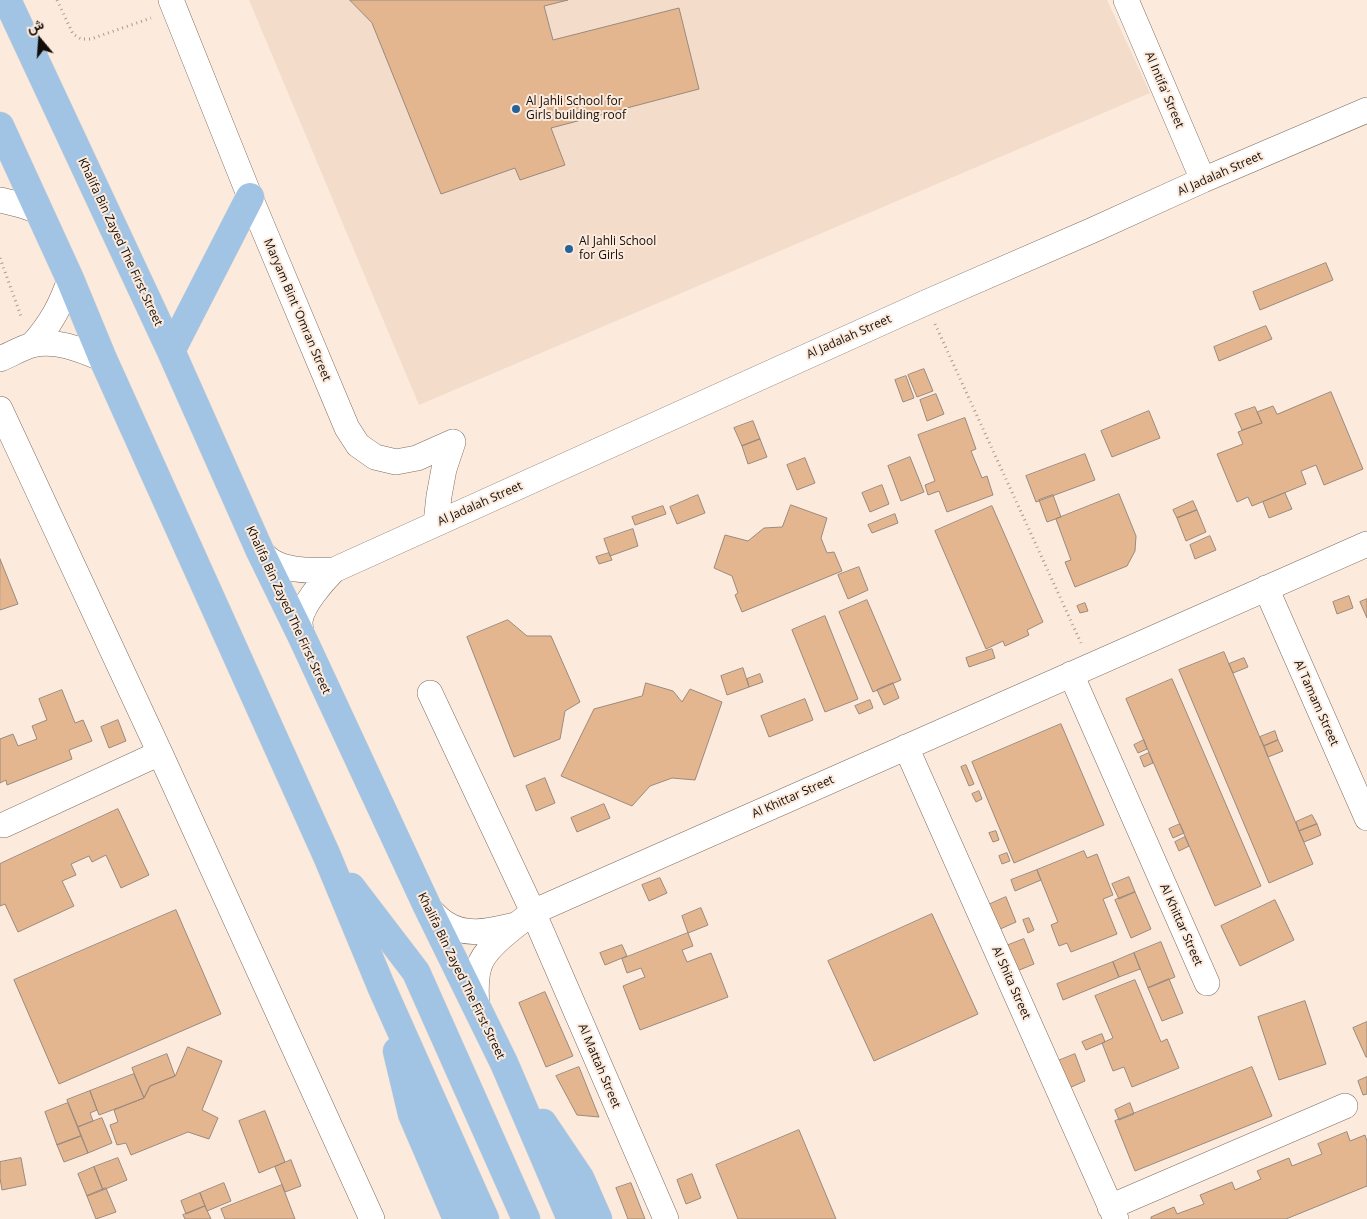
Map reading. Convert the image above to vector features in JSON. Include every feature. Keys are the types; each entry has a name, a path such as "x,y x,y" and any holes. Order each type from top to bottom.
{"main road":[{"name":"Khalifa Bin Zayed The First Street","path":"7,0 171,351 260,551 427,906 504,1063 570,1219"},
{"path":"0,126 70,278 103,359 327,856 381,986 485,1219"},
{"path":"171,351 250,197"},
{"path":"327,856 416,972 526,1219"},
{"path":"381,986 412,1114 457,1219"},
{"path":"504,1063 580,1178 598,1219"}],"street":[{"name":"Al Intifa' Street","path":"1126,0 1203,180"},
{"name":"Maryam Bint 'Omran Street","path":"173,5 250,197 347,428 358,445 375,457 396,462 417,458 453,442 438,496 436,523"},
{"name":"Al Jadalah Street","path":"260,551 273,562 293,568 313,571 334,570 925,303 1367,110"},
{"path":"0,200 38,210"},
{"path":"32,345 57,311 70,278"},
{"path":"0,360 32,345 46,344 75,348 103,359"},
{"path":"0,409 160,753 372,1219"},
{"name":"Al Khittar Street","path":"427,906 444,923 456,930 473,933 491,931 526,918 906,747 1367,544"},
{"name":"Al Jadalah Street","path":"302,637 300,620 320,585 334,570"},
{"name":"Al Tamam Street","path":"1266,588 1367,818"},
{"name":"Al Khittar Street","path":"1081,670 1207,983"},
{"name":"Al Mattah Street","path":"430,693 526,918 666,1219"},
{"name":"Al Shita Street","path":"906,747 1113,1213"},
{"path":"4,825 160,753"},
{"name":"Al Khittar Street","path":"477,1009 476,985 479,965 497,941 526,918"},
{"path":"1113,1213 1344,1106"}],"path":[{"path":"56,0 73,34 81,39 91,39 173,5"},
{"path":"0,258 32,345"},
{"path":"925,303 1081,670"}],"shaded area":[{"name":"Al Jahli School for Girls","path":"249,0 1107,0 1150,93 419,405"}],"building":[{"name":"Al Jahli School for Girls building roof","path":"350,0 568,0 544,6 553,40 679,8 699,89 551,128 565,165 520,180 515,168 441,194 372,23"},
{"path":"1326,263 1333,280 1260,310 1253,292"},
{"path":"1266,326 1272,339 1219,361 1214,347"},
{"path":"924,369 933,391 917,397 908,375"},
{"path":"906,376 914,398 903,402 895,380"},
{"path":"1331,392 1363,469 1324,485 1316,465 1301,471 1306,484 1252,506 1248,497 1237,502 1217,454 1243,444 1238,432 1262,423 1257,412 1273,406 1277,414"},
{"path":"936,394 944,414 927,421 920,400"},
{"path":"1255,407 1262,423 1242,430 1235,414"},
{"path":"1149,411 1160,438 1112,457 1101,431"},
{"path":"965,418 976,449 971,451 982,478 987,476 993,495 947,512 939,491 928,495 925,485 935,481 918,435"},
{"path":"753,421 760,439 742,446 734,428"},
{"path":"760,439 767,457 748,464 742,446"},
{"path":"1085,454 1095,480 1036,502 1026,476"},
{"path":"910,457 924,492 901,501 888,466"},
{"path":"805,458 815,483 797,490 787,465"},
{"path":"882,485 889,504 870,512 862,493"},
{"path":"1285,493 1292,509 1269,518 1263,502"},
{"path":"1119,494 1136,536 1135,551 1127,566 1075,587 1065,562 1071,560 1056,519"},
{"path":"698,495 705,513 677,524 670,507"},
{"path":"1053,495 1061,517 1047,522 1039,500"},
{"path":"1193,501 1197,510 1177,518 1173,510"},
{"path":"791,505 827,518 821,538 827,553 834,552 842,571 742,612 735,595 738,593 732,576 714,568 725,535 748,541 764,528 782,527"},
{"path":"663,506 666,514 635,525 632,517"},
{"path":"992,506 1043,622 1027,630 1029,635 1005,646 1003,641 986,649 935,531"},
{"path":"1197,510 1206,532 1186,541 1177,518"},
{"path":"895,514 898,523 872,533 868,525"},
{"path":"633,529 638,546 610,556 604,539"},
{"path":"1210,536 1216,550 1195,559 1190,545"},
{"path":"609,553 612,560 599,564 596,557"},
{"path":"0,559 18,604 0,610"},
{"path":"859,567 868,590 848,599 838,575"},
{"path":"1349,596 1353,608 1337,614 1333,602"},
{"path":"1367,599 1367,618 1360,602"},
{"path":"867,600 901,680 873,692 839,612"},
{"path":"1085,603 1088,611 1080,613 1077,606"},
{"path":"825,616 858,699 825,712 792,630"},
{"path":"508,620 527,636 551,636 580,702 565,711 560,739 514,757 467,637"},
{"path":"992,649 995,658 969,667 966,658"},
{"path":"1224,652 1313,864 1269,883 1179,670"},
{"path":"1244,658 1248,667 1233,673 1229,664"},
{"path":"743,668 749,687 727,695 721,676"},
{"path":"760,674 763,682 749,687 747,679"},
{"path":"1172,679 1261,886 1215,906 1126,699"},
{"path":"646,683 673,691 682,702 690,689 722,702 695,780 672,778 650,786 632,806 561,776 594,709 642,696"},
{"path":"893,683 899,698 884,705 877,690"},
{"path":"62,690 75,723 83,720 92,741 69,750 72,759 7,785 6,780 0,783 0,739 13,734 18,746 37,739 32,726 47,720 39,699"},
{"path":"805,699 813,720 769,737 761,716"},
{"path":"870,700 873,708 859,714 855,706"},
{"path":"118,720 126,741 109,748 101,727"},
{"path":"1061,724 1104,825 1014,863 972,762"},
{"path":"1275,731 1278,740 1264,746 1260,737"},
{"path":"1144,740 1147,749 1138,753 1134,745"},
{"path":"1278,740 1283,751 1268,757 1264,746"},
{"path":"1149,753 1153,763 1144,767 1140,757"},
{"path":"966,765 974,784 969,786 961,767"},
{"path":"545,778 555,803 536,811 526,786"},
{"path":"979,791 982,799 976,802 972,794"},
{"path":"604,804 610,818 577,832 571,818"},
{"path":"118,809 149,875 121,888 106,855 92,862 89,856 71,864 76,875 62,881 74,906 18,932 5,904 0,906 0,864"},
{"path":"1312,815 1317,824 1299,831 1296,822"},
{"path":"1180,824 1184,833 1173,838 1169,829"},
{"path":"1317,824 1321,835 1304,842 1299,831"},
{"path":"996,831 999,840 993,842 989,833"},
{"path":"1185,837 1189,846 1179,851 1175,842"},
{"path":"1084,851 1087,858 1097,854 1113,895 1103,899 1117,934 1071,952 1067,943 1059,946 1051,925 1058,922 1037,870"},
{"path":"1007,853 1010,861 1002,864 999,856"},
{"path":"1037,870 1041,880 1015,891 1011,880"},
{"path":"1129,877 1135,892 1119,899 1112,884"},
{"path":"660,878 667,893 649,901 642,885"},
{"path":"1135,892 1151,929 1131,938 1115,900"},
{"path":"1006,897 1016,922 998,930 988,905"},
{"path":"1275,900 1294,940 1240,966 1221,926"},
{"path":"701,908 708,925 688,933 682,916"},
{"path":"176,910 221,1014 59,1084 14,980"},
{"path":"932,914 978,1014 874,1061 828,961"},
{"path":"1029,918 1034,930 1028,933 1023,920"},
{"path":"688,933 693,946 682,950 687,962 711,953 728,997 640,1030 623,986 645,977 641,968 627,973 622,959"},
{"path":"1024,939 1034,964 1017,971 1006,946"},
{"path":"1161,942 1175,977 1148,988 1134,953"},
{"path":"622,945 627,956 605,965 600,953"},
{"path":"1134,953 1140,969 1119,977 1113,962"},
{"path":"1113,962 1119,977 1063,1000 1057,984"},
{"path":"1169,979 1183,1013 1162,1021 1148,988"},
{"path":"1135,980 1161,1042 1167,1039 1179,1068 1132,1087 1124,1067 1113,1071 1102,1043 1113,1038 1095,996"},
{"path":"545,992 573,1056 546,1067 519,1003"},
{"path":"1305,1001 1326,1064 1279,1080 1258,1017"},
{"path":"1367,1022 1367,1057 1366,1057 1353,1028"},
{"path":"1102,1034 1105,1042 1086,1050 1082,1042"},
{"path":"188,1047 222,1061 202,1110 218,1118 209,1139 188,1132 131,1155 126,1143 117,1145 110,1125 118,1122 114,1110 144,1098 150,1086 175,1076"},
{"path":"167,1054 175,1076 150,1086 144,1098 132,1068"},
{"path":"1075,1054 1085,1081 1069,1088 1058,1061"},
{"path":"579,1067 599,1117 577,1115 556,1076"},
{"path":"1252,1067 1272,1116 1135,1171 1115,1121"},
{"path":"134,1074 144,1098 99,1115 90,1091"},
{"path":"1367,1077 1367,1094 1363,1095 1358,1081"},
{"path":"90,1091 97,1110 90,1113 93,1121 78,1127 67,1100"},
{"path":"68,1103 81,1136 57,1145 45,1112"},
{"path":"1130,1103 1134,1114 1119,1120 1115,1110"},
{"path":"265,1111 285,1162 259,1173 239,1121"},
{"path":"102,1118 112,1143 88,1153 78,1127"},
{"path":"799,1130 836,1219 738,1219 716,1165"},
{"path":"1347,1132 1350,1141 1365,1135 1367,1141 1367,1186 1286,1219 1151,1219 1151,1217 1174,1207 1177,1214 1204,1204 1200,1195 1232,1182 1235,1190 1261,1179 1257,1171 1289,1158 1292,1166 1322,1154 1318,1144"},
{"path":"81,1136 88,1153 64,1162 57,1145"},
{"path":"21,1158 26,1185 2,1190 0,1162"},
{"path":"118,1158 127,1180 103,1190 94,1167"},
{"path":"291,1160 301,1186 285,1192 275,1167"},
{"path":"94,1167 103,1190 87,1196 78,1174"},
{"path":"692,1174 701,1198 686,1204 677,1180"},
{"path":"224,1183 231,1201 207,1211 200,1193"},
{"path":"631,1183 645,1219 628,1219 616,1188"},
{"path":"282,1185 295,1219 225,1219 221,1209"},
{"path":"106,1188 116,1212 96,1219 87,1196"},
{"path":"200,1193 205,1206 186,1214 181,1201"},
{"path":"205,1206 211,1219 185,1219 183,1215"}],"place":[{"name":"Al Jahli School for Girls building roof","path":"516,109"},
{"name":"Al Jahli School for Girls","path":"569,249"}]}
